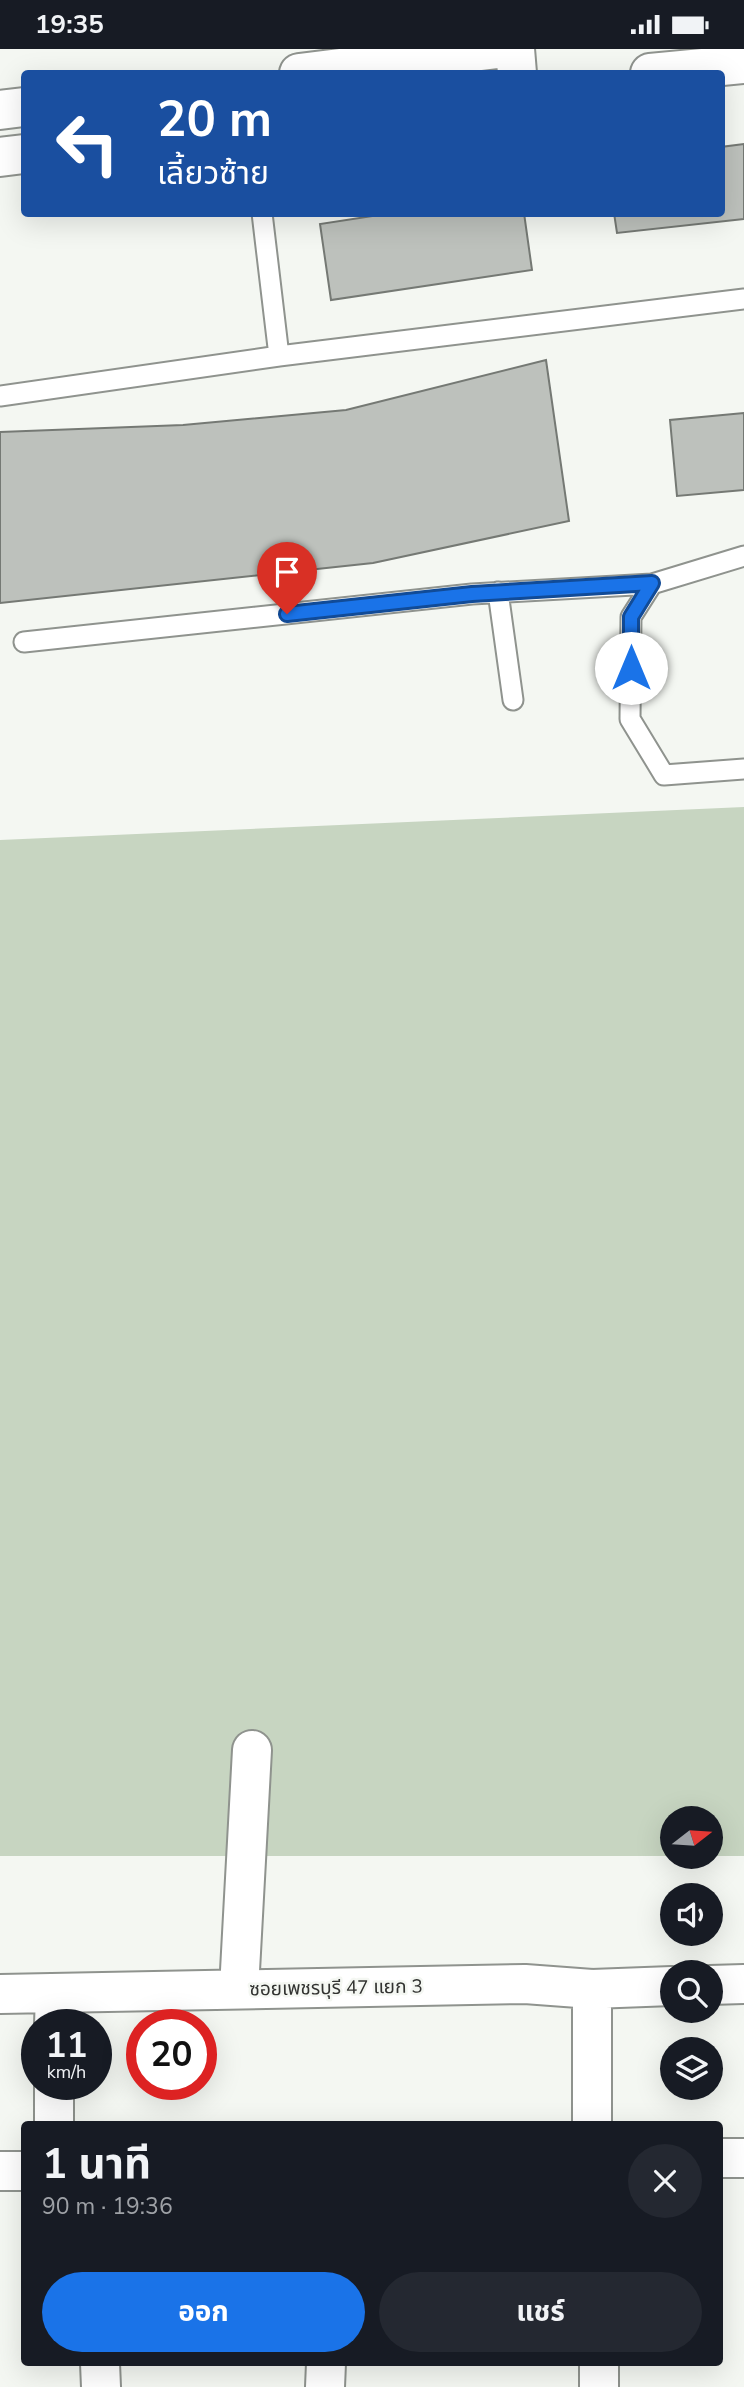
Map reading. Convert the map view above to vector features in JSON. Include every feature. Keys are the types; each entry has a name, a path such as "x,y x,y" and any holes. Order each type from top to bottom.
{"street":[{"path":"324,70 498,49"},
{"path":"514,49 517,70"},
{"path":"681,70 744,64"},
{"path":"0,110 21,107"},
{"path":"0,157 21,154"},
{"path":"239,1990 252,1750"},
{"name":"ซอยเพชรบุรี 47 แยก 3","path":"0,1994 55,2009 239,1990 525,1984 593,1989 660,1986"},
{"path":"723,1985 744,1984"},
{"path":"592,2121 593,1989"},
{"path":"54,2100 54,2121"},
{"path":"723,2158 744,2158"},
{"path":"0,2171 21,2171"},
{"path":"100,2366 102,2387"},
{"path":"325,2387 326,2366"},
{"path":"599,2366 599,2387"}],"lane":[{"path":"262,217 279,356"},
{"path":"0,396 279,356 744,299"},
{"path":"24,642 498,592 652,583 744,556"},
{"path":"652,583 631,617 630,719 664,775 744,769"},
{"path":"498,592 513,700"}],"green space":[{"path":"744,807 744,1856 723,1856 723,1806 660,1806 660,1856 0,1856 0,840"}],"building":[{"path":"744,144 744,219 617,233 615,217 725,217 725,146"},
{"path":"366,217 525,217 532,270 331,300 320,224"},
{"path":"546,360 569,521 373,563 0,603 0,432 183,425 346,410"},
{"path":"744,413 744,490 677,496 670,420"}],"route":[{"path":"287,614 472,594 652,583 631,617 631,668"}]}
